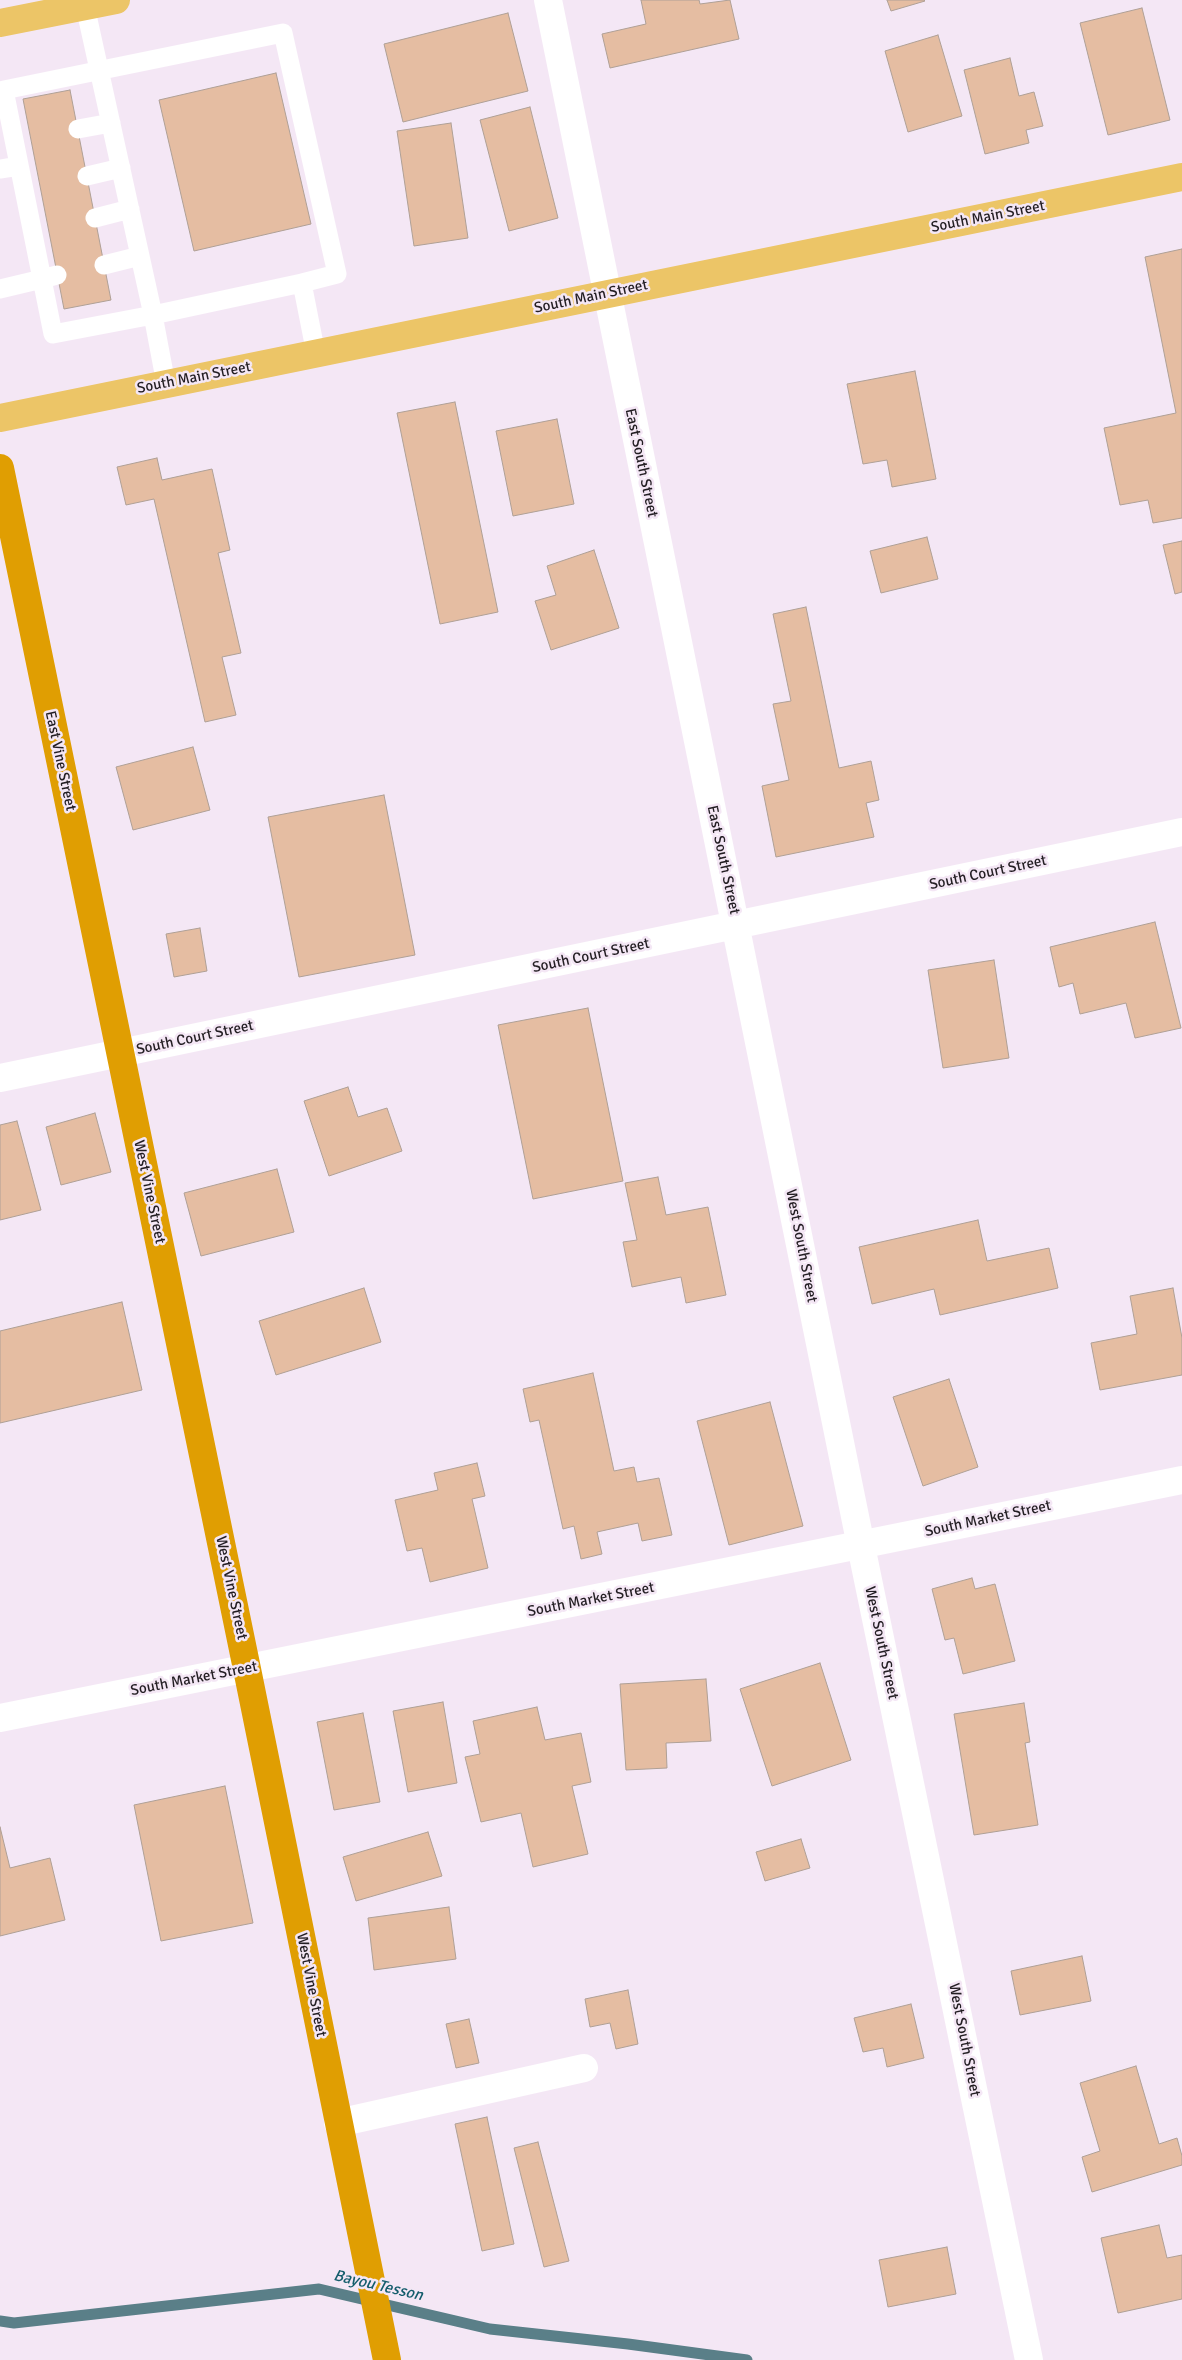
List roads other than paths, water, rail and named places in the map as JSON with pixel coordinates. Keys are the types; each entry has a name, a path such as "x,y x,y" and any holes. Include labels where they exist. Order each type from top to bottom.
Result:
{"highway":[{"name":"East Vine Street","path":"0,468 121,1054"},
{"name":"West Vine Street","path":"121,1054 387,2360"}],"main road":[{"path":"0,23 116,0"},
{"name":"South Main Street","path":"0,418 1182,177"}],"street":[{"name":"East South Street","path":"548,0 601,256 606,294 737,926"},
{"name":"South Court Street","path":"0,1078 1182,832"},
{"name":"West South Street","path":"737,926 861,1546 1029,2360"},
{"name":"South Market Street","path":"0,1718 1182,1480"},
{"path":"338,2123 584,2068"}],"lane":[{"path":"85,6 153,315 166,384"},
{"path":"283,33 337,274 153,315 53,334 50,277 32,189 19,166 22,140 4,90 99,71 283,33"},
{"path":"78,129 111,123"},
{"path":"0,169 19,166"},
{"path":"87,176 121,168"},
{"path":"95,218 130,210"},
{"path":"104,265 140,256"},
{"path":"0,288 50,277"},
{"path":"302,283 316,354"}],"waterway":[{"name":"Bayou Tesson","path":"0,2321 14,2323 319,2289 490,2329 628,2344 747,2360"}]}
